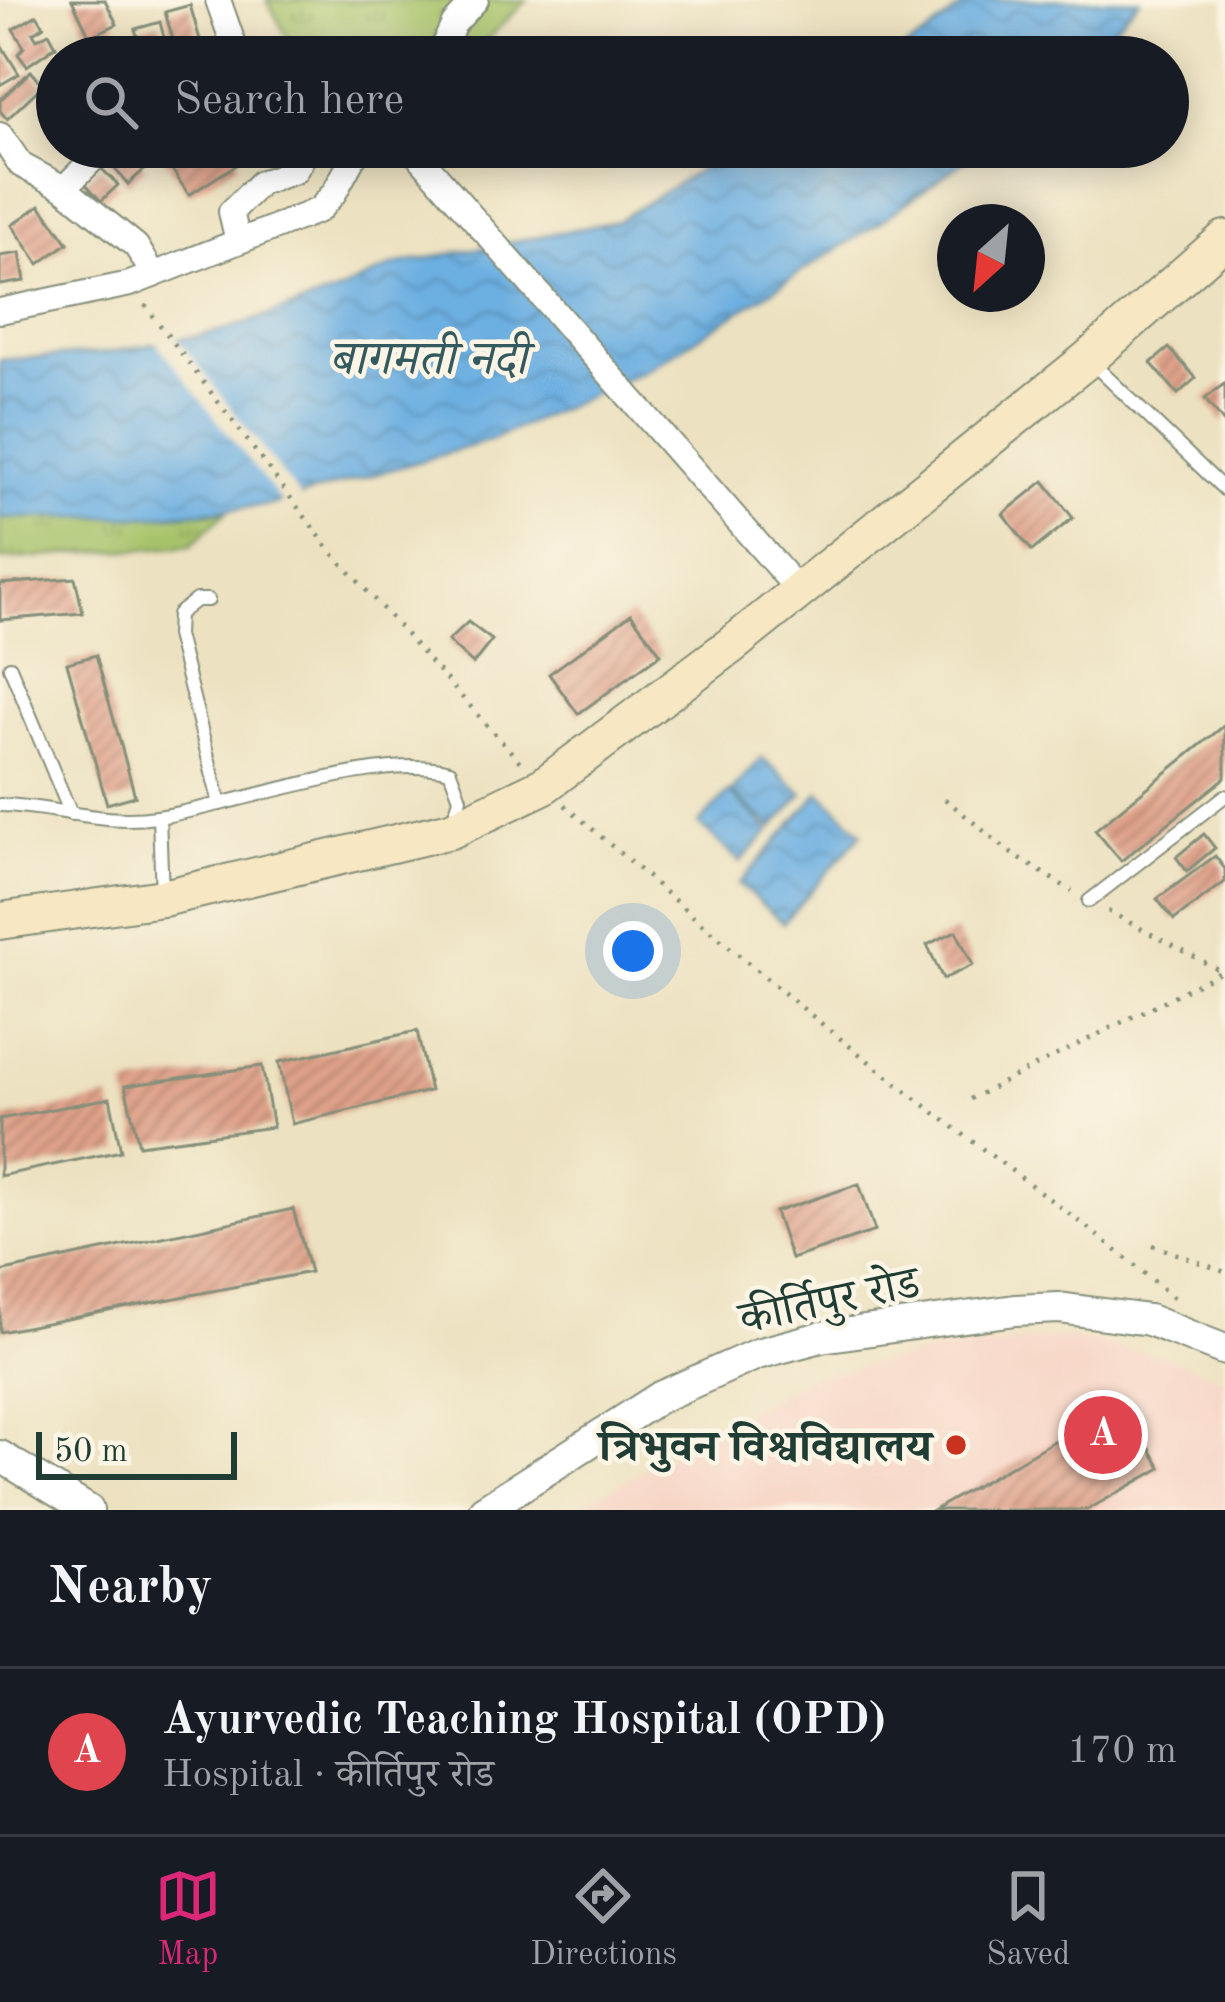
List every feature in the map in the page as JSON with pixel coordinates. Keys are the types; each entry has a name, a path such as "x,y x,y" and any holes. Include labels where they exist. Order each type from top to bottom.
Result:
{"main road":[{"path":"0,921 163,898 451,830 543,786 799,591 1088,359 1225,239"}],"street":[{"path":"218,0 231,36"},
{"path":"448,36 476,0"},
{"path":"0,135 11,163 64,188 136,246 142,279"},
{"path":"64,188 84,168"},
{"path":"238,241 231,212 260,183 297,168"},
{"path":"0,311 142,279 319,210 334,193 345,168"},
{"path":"430,168 799,591"},
{"name":"कीर्तिपुर रोड","path":"484,1510 660,1397 757,1354 821,1337 1059,1308 1149,1320 1225,1350"},
{"path":"0,1456 88,1510"}],"lane":[{"path":"1088,359 1225,490"},
{"path":"208,600 196,600 178,614 177,635 220,804"},
{"path":"10,667 71,814"},
{"path":"0,805 34,806 108,822 159,817 392,767 433,766 450,771 460,798 451,830"},
{"path":"1089,901 1225,796"},
{"path":"159,817 163,898"}],"path":[{"path":"142,279 330,550 543,786 712,933 922,1103 1074,1214 1184,1306"},
{"path":"970,1099 1225,970"},
{"path":"1153,1245 1225,1272"}],"shaded area":[{"name":"त्रिभुवन विश्वविद्यालय","path":"1066,1337 1171,1358 1225,1380 1225,1510 573,1510 804,1379 935,1351"}],"green space":[{"path":"267,0 527,0 490,36 287,36"},
{"path":"227,511 191,545 0,560 0,518"}],"water":[{"path":"970,0 1140,0 1106,36 926,36"},
{"name":"बागमती नदी","path":"702,168 954,168 880,222 646,370 491,440 271,505 155,516 0,518 0,360 106,353 222,331 334,294 395,265 617,221"},
{"path":"762,758 803,794 773,828 731,792"},
{"path":"729,792 770,831 740,862 699,824"},
{"path":"820,792 862,833 783,923 739,884"}],"pier":[{"path":"174,335 304,502 285,507 154,339"}],"building":[{"path":"72,0 105,0 117,24 90,36"},
{"path":"190,5 199,36 172,36 165,12"},
{"path":"37,15 44,26 33,33 36,60 27,66 18,54 24,47 13,29"},
{"path":"160,22 164,36 137,36 135,29"},
{"path":"0,43 19,74 0,85"},
{"path":"31,71 36,77 36,92 7,119 0,111 0,100"},
{"path":"101,168 118,185 101,201 84,182"},
{"path":"114,168 146,168 128,184"},
{"path":"171,168 231,168 189,195"},
{"path":"40,205 68,243 39,264 12,225"},
{"path":"20,253 25,281 0,285 0,256"},
{"path":"1169,348 1196,378 1178,394 1151,363"},
{"path":"1225,383 1225,424 1205,399"},
{"path":"1044,481 1073,518 1032,551 1003,514"},
{"path":"75,578 83,613 0,620 0,584"},
{"path":"631,614 661,654 578,714 549,674"},
{"path":"468,622 492,640 473,664 448,641"},
{"path":"96,655 135,796 107,804 67,663"},
{"path":"1225,725 1225,778 1121,861 1095,830"},
{"path":"1204,834 1215,848 1187,871 1176,857"},
{"path":"1215,856 1225,869 1225,882 1174,920 1157,899"},
{"path":"956,931 973,965 943,979 927,945"},
{"path":"417,1031 430,1091 292,1124 279,1062"},
{"path":"262,1066 273,1127 139,1145 125,1086"},
{"path":"110,1098 121,1151 0,1176 0,1119"},
{"path":"859,1184 875,1231 791,1259 775,1212"},
{"path":"293,1209 310,1272 0,1332 0,1272"},
{"path":"1122,1402 1161,1468 1087,1510 934,1510"}],"place":[{"name":"Ayurvedic Teaching Hospital (OPD)","path":"1103,1435"},
{"name":"त्रिभुवन विश्वविद्यालय","path":"956,1445"}]}
